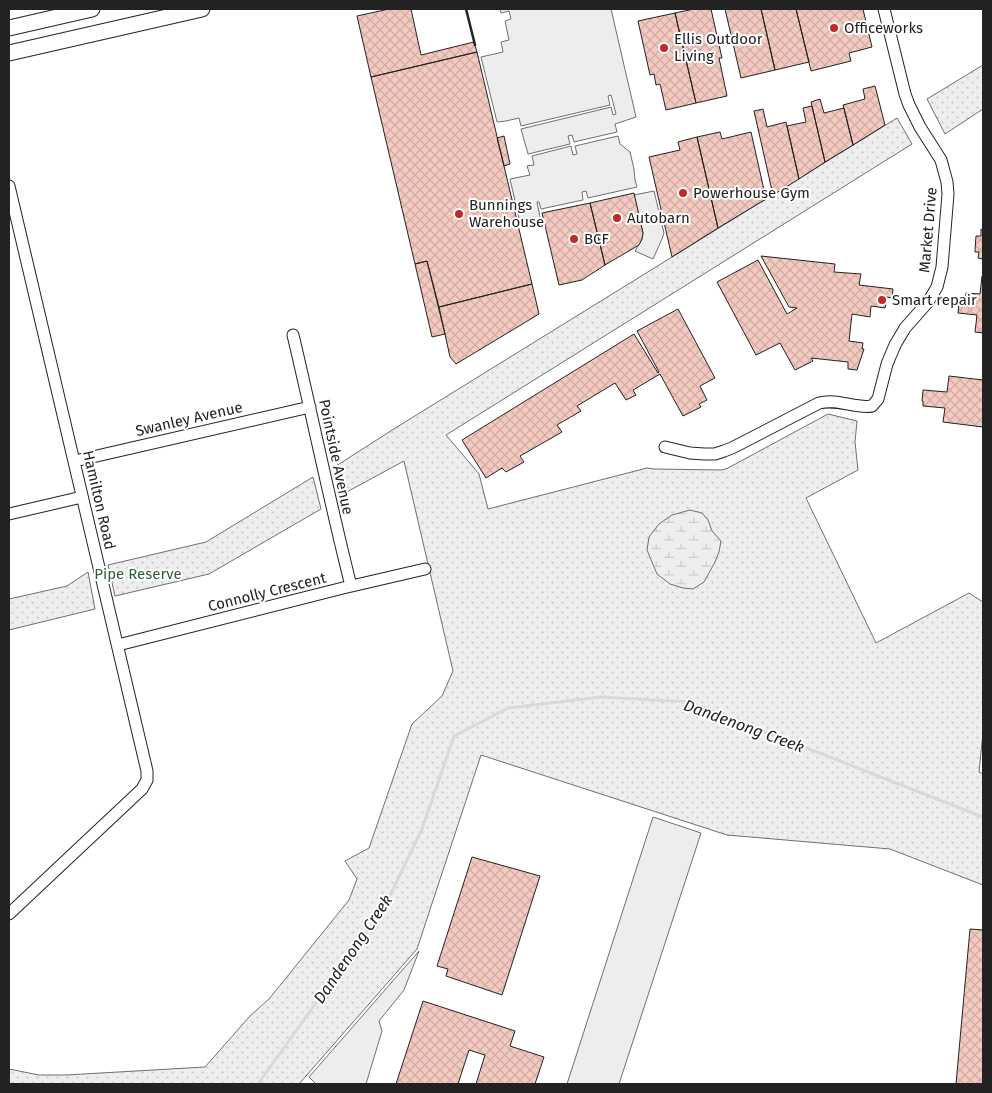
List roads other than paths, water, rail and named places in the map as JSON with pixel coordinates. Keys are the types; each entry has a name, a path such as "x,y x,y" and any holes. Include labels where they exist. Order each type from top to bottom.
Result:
{"main road":[{"path":"9,28 68,12 92,9"},
{"path":"9,53 202,9"}],"street":[{"name":"Market Drive","path":"665,446 690,453 715,454 732,448 819,403 829,401 866,407 872,406 878,399 890,358 898,339 933,294 940,278 942,267 948,207 947,182 941,160 920,127 909,105 884,9"},
{"name":"Hamilton Road","path":"9,186 147,771 147,780 142,789 9,914"},
{"name":"Pointside Avenue","path":"293,335 351,586"},
{"name":"Swanley Avenue","path":"75,461 310,407"},
{"path":"9,514 82,498"},
{"name":"Connolly Crescent","path":"118,645 425,569"}],"waterway":[{"name":"Dandenong Creek","path":"258,1084 384,908 422,829 454,736 508,708 601,697 689,702 983,817"}],"place":[{"name":"Officeworks","path":"834,28"},
{"name":"Ellis Outdoor Living","path":"664,48"},
{"name":"Powerhouse Gym","path":"683,193"},
{"name":"Bunnings Warehouse","path":"459,214"},
{"name":"Autobarn","path":"617,218"},
{"name":"BCF","path":"574,239"},
{"name":"Smart repair","path":"882,300"}],"park label":[{"name":"Pipe Reserve","path":"138,574"}]}
